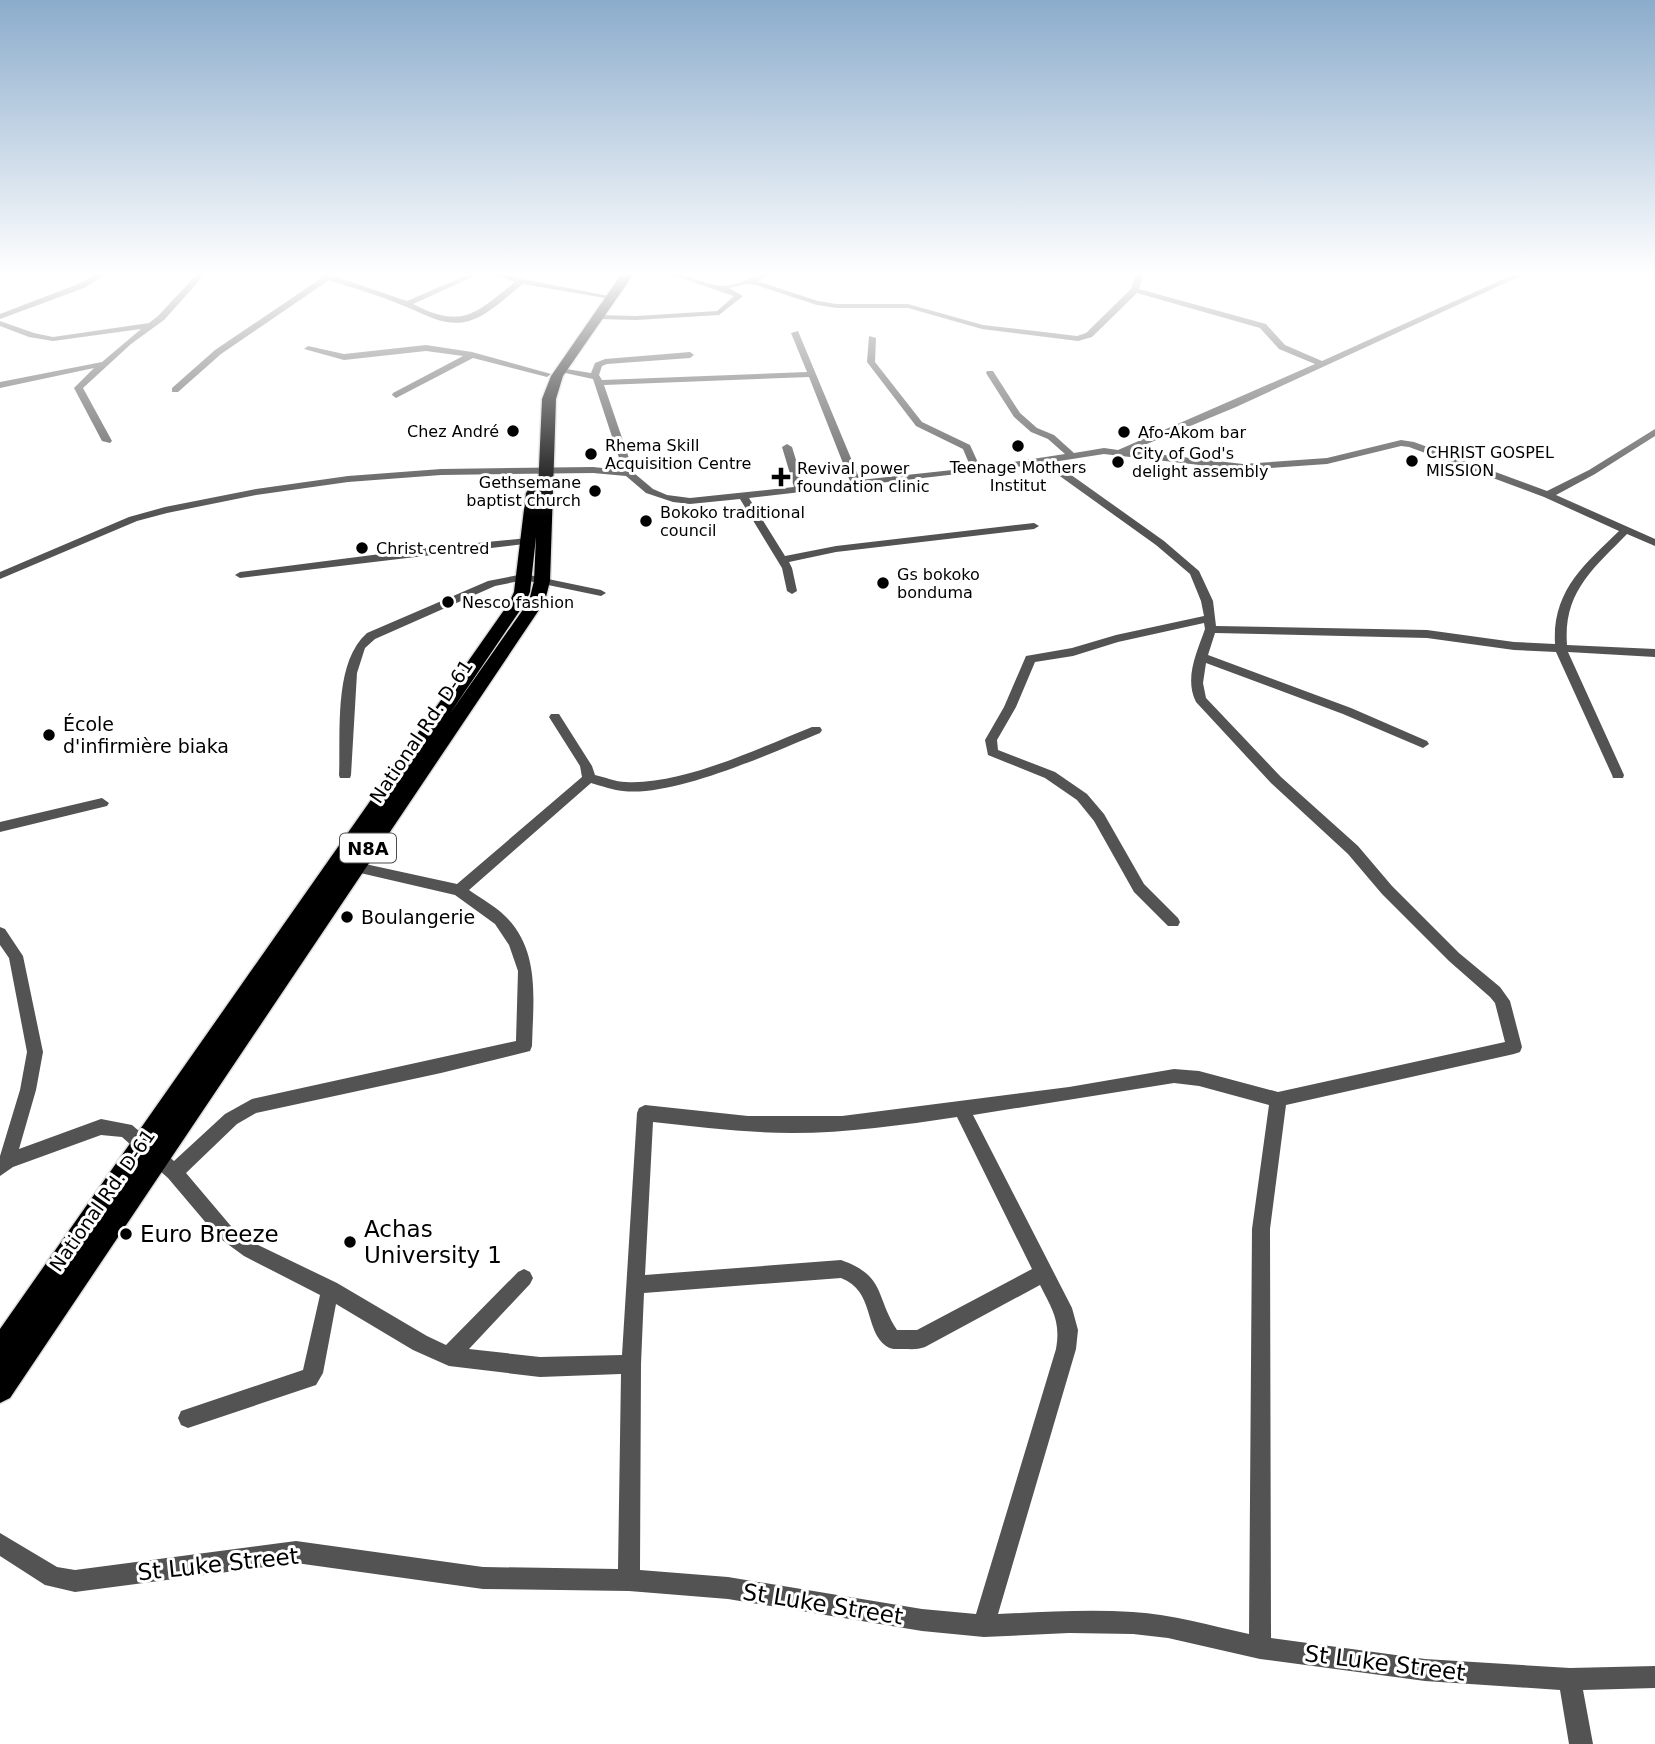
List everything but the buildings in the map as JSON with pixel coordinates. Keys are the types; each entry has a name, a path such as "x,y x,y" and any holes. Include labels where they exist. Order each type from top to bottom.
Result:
{"highway":[{"name":"National Rd. D-61","path":"0,1388 151,1151 533,579 546,415 554,372 566,353"},
{"name":"National Rd. D-61","path":"554,372 569,353"},
{"name":"National Rd. D-61","path":"0,1354 151,1151 356,867 537,601 528,541 542,471"}],"street":[{"path":"107,441 78,388 117,353"},
{"path":"175,390 216,353"},
{"path":"328,353 344,357 374,353"},
{"path":"460,353 554,372 595,374"},
{"path":"803,353 856,483"},
{"path":"871,353 871,362 884,382 919,424 967,447 977,470"},
{"path":"1297,353 1321,364"},
{"path":"1121,451 1233,405 1345,353"},
{"path":"396,396 472,355"},
{"path":"595,374 598,365 605,362 690,355"},
{"path":"0,386 104,364"},
{"path":"990,373 1017,415 1034,430 1051,437 1071,455"},
{"path":"595,374 601,383 603,400 629,474 647,491 673,499 691,501 743,496 1121,451 1207,464 1266,467 1327,461 1401,443 1411,444 1548,495 1655,543"},
{"path":"601,383 812,374"},
{"path":"1548,495 1592,472 1655,432"},
{"path":"787,447 800,489"},
{"path":"628,1580 631,1364 645,1113 733,1124 810,1125 878,1120 1091,1091 1174,1076 1196,1079 1250,1095 1278,1099 1514,1046 1502,1001 1495,992 1454,957 1387,890 1353,850 1285,789 1200,699 1197,692 1201,657 1211,624 1208,601 1195,573 1160,543 1044,460"},
{"path":"0,576 133,519 198,503 393,475 480,469 542,471 587,468 629,474"},
{"path":"743,496 787,568 792,591"},
{"path":"782,560 836,550 1034,526"},
{"path":"1618,775 1561,650 1560,619 1568,593 1626,530"},
{"path":"240,575 528,541"},
{"path":"345,775 351,684 360,646 371,636 492,583 533,579 601,593"},
{"path":"1173,922 1138,887 1085,799 1063,780 1044,770 1008,760 992,752 991,740 1010,707 1030,659 1073,652 1116,639 1211,624 1427,634 1561,650 1655,653"},
{"path":"1201,657 1346,711 1423,744"},
{"path":"555,717 586,766 589,778"},
{"path":"589,778 625,787 664,782 712,769 816,730"},
{"path":"459,890 589,778"},
{"path":"0,827 102,803"},
{"path":"174,1172 231,1119 252,1106 524,1046 526,971 516,943 500,920 459,890 356,867"},
{"path":"0,933 16,956 35,1052 28,1090 4,1164"},
{"path":"1260,1648 1261,1229 1278,1099"},
{"path":"961,1107 1042,1274 1065,1315 1069,1330 1066,1349 984,1626"},
{"path":"4,1164 101,1127 126,1130 174,1172 224,1231 250,1250 330,1290 420,1343 449,1356 540,1367 631,1364"},
{"path":"634,1285 841,1269 856,1273 866,1281 882,1326 892,1339 918,1340 1042,1274"},
{"path":"449,1356 524,1278"},
{"path":"188,1418 309,1378 313,1373 330,1290"},
{"name":"St Luke Street","path":"0,1545 53,1577 75,1581 296,1552 482,1578 628,1580 728,1588 922,1620 984,1626 1069,1622 1133,1623 1168,1627 1260,1648 1425,1670 1570,1679 1655,1677"},
{"path":"1570,1679 1581,1744"}],"place":[{"name":"Chez André","path":"513,431"},
{"name":"Afo-Akom bar","path":"1124,432"},
{"name":"Teenage Mothers Institut","path":"1018,446"},
{"name":"Rhema Skill Acquisition Centre","path":"591,454"},
{"name":"CHRIST GOSPEL MISSION","path":"1412,461"},
{"name":"City of God's delight assembly","path":"1118,462"},
{"name":"Revival power foundation clinic","path":"781,477"},
{"name":"Gethsemane baptist church","path":"595,491"},
{"name":"Bokoko traditional council","path":"646,521"},
{"name":"Christ centred","path":"362,548"},
{"name":"Gs bokoko bonduma","path":"883,583"},
{"name":"Nesco fashion","path":"448,602"},
{"name":"École d'infirmière biaka","path":"49,735"},
{"name":"Boulangerie","path":"347,917"},
{"name":"Euro Breeze","path":"126,1234"},
{"name":"Achas University 1","path":"350,1242"}]}
